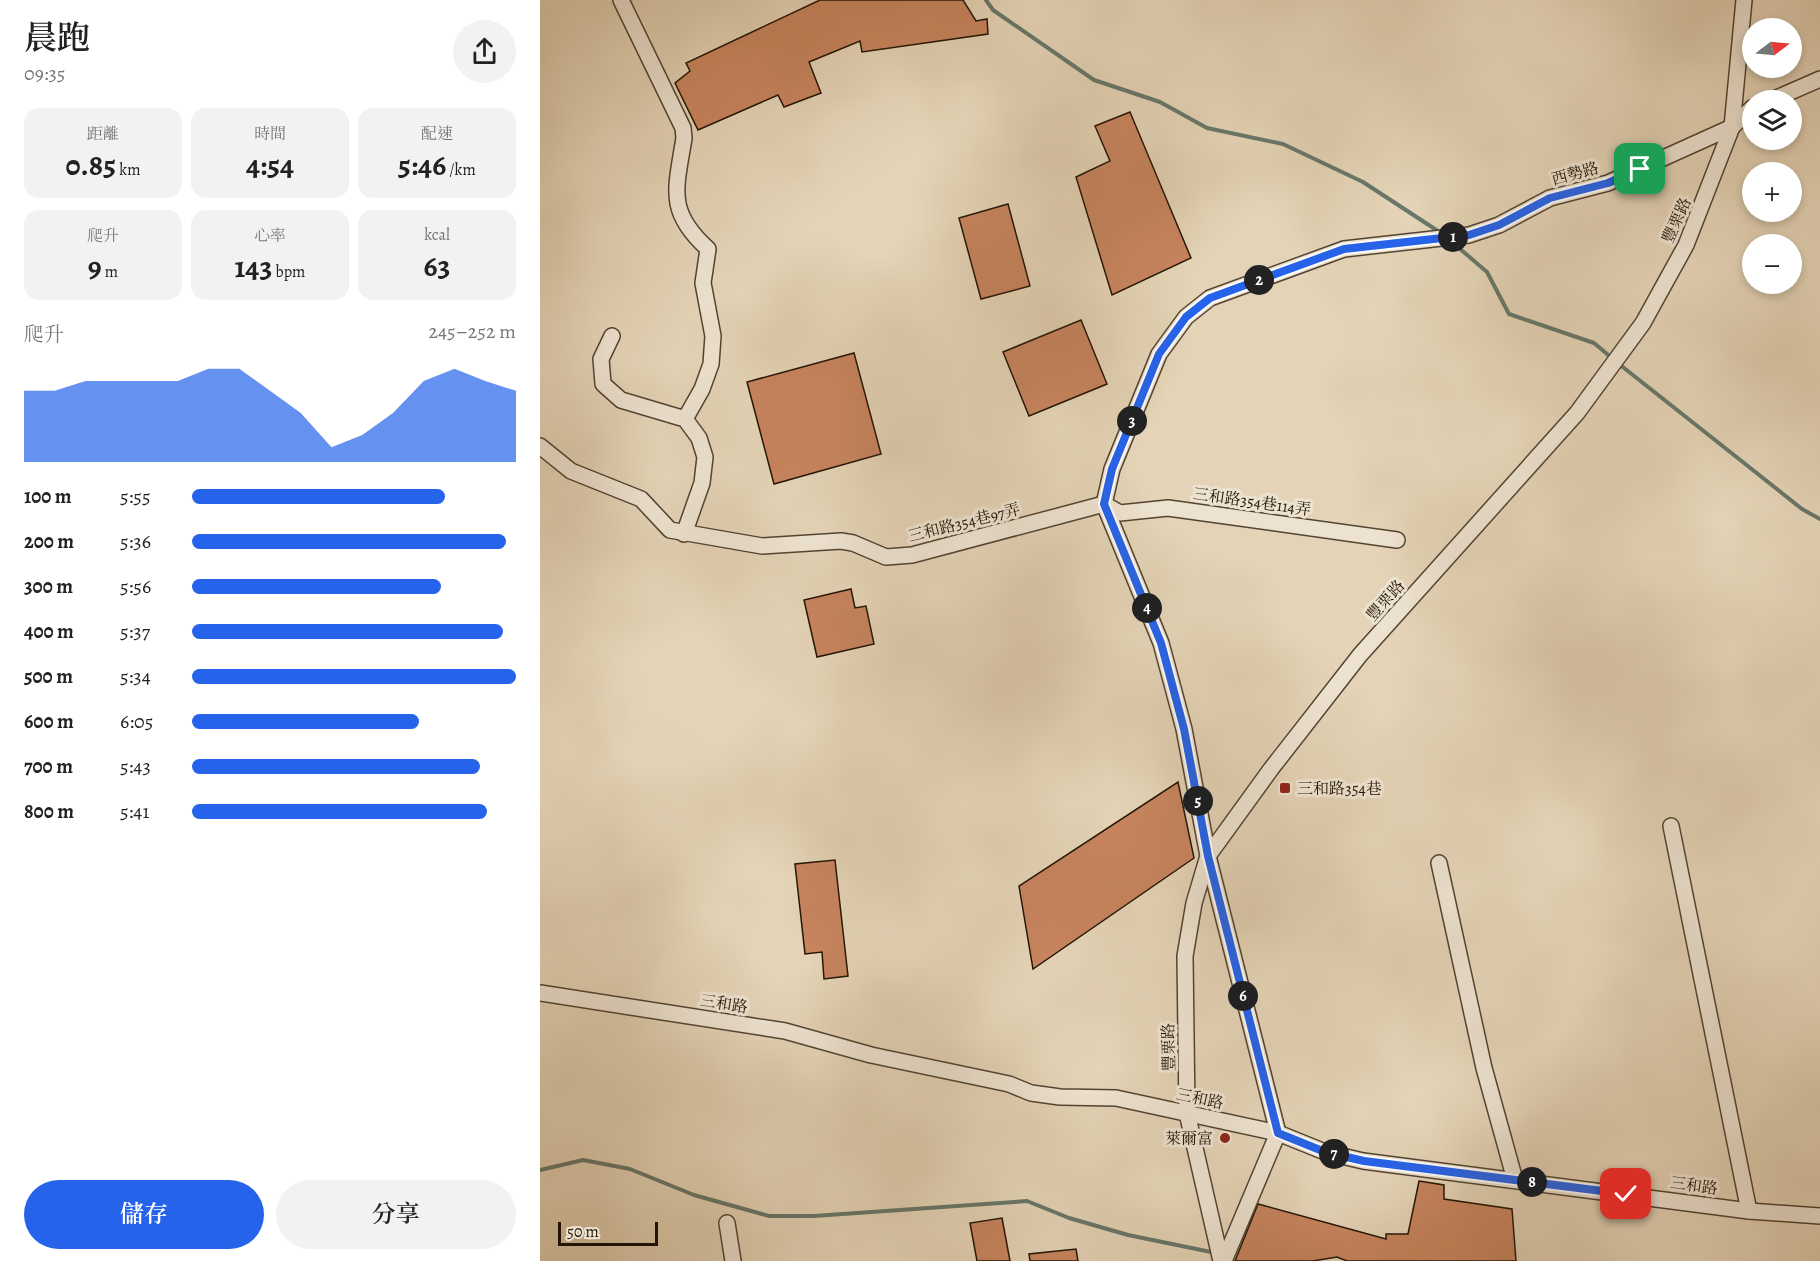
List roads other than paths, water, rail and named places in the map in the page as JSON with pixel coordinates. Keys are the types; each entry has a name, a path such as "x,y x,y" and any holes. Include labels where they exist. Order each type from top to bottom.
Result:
{"street":[{"path":"621,0 683,128 684,138 677,201 681,218 696,238 708,249 703,283 713,336 711,364 702,389 684,418"},
{"name":"豐栗路","path":"1222,1261 1187,1113 1185,956 1194,903 1208,856 1271,769 1360,656 1577,413 1643,323 1686,245 1732,127 1744,0"},
{"path":"1795,90 1820,79"},
{"name":"西勢路","path":"1104,504 1112,469 1159,354 1186,317 1210,298 1344,249 1469,235 1499,225 1550,198 1608,183 1732,127 1742,118"},
{"path":"612,336 601,359 603,384 621,400 684,418 699,438 705,457 702,483 684,534"},
{"name":"三和路354巷97弄","path":"540,446 571,471 641,499 670,530 762,546 841,541 853,543 886,556 912,555 1104,504"},
{"path":"1104,504 1161,643 1184,729 1208,856 1278,1133 1222,1261"},
{"name":"三和路354巷114弄","path":"1104,504 1120,513 1168,508 1397,540"},
{"path":"1671,826 1749,1211"},
{"path":"1439,863 1484,1068 1515,1180"},
{"name":"三和路","path":"540,993 785,1031 871,1055 1009,1084 1031,1093 1060,1097 1116,1098 1278,1133 1325,1152 1364,1161 1749,1211 1820,1216"},
{"path":"727,1223 733,1261"}],"waterway":[{"path":"986,0 993,10 1094,80 1160,102 1207,128 1283,144 1363,182 1441,233"},
{"path":"1452,242 1487,272 1509,314 1594,343 1613,359"},
{"path":"1619,364 1802,509 1820,519"},
{"path":"540,1170 583,1160 630,1169 694,1195 769,1216 814,1216 1027,1201 1069,1218 1128,1235 1211,1252 1215,1255"}],"place":[{"name":"三和路354巷","path":"1285,788"},
{"name":"萊爾富","path":"1225,1138"}]}
